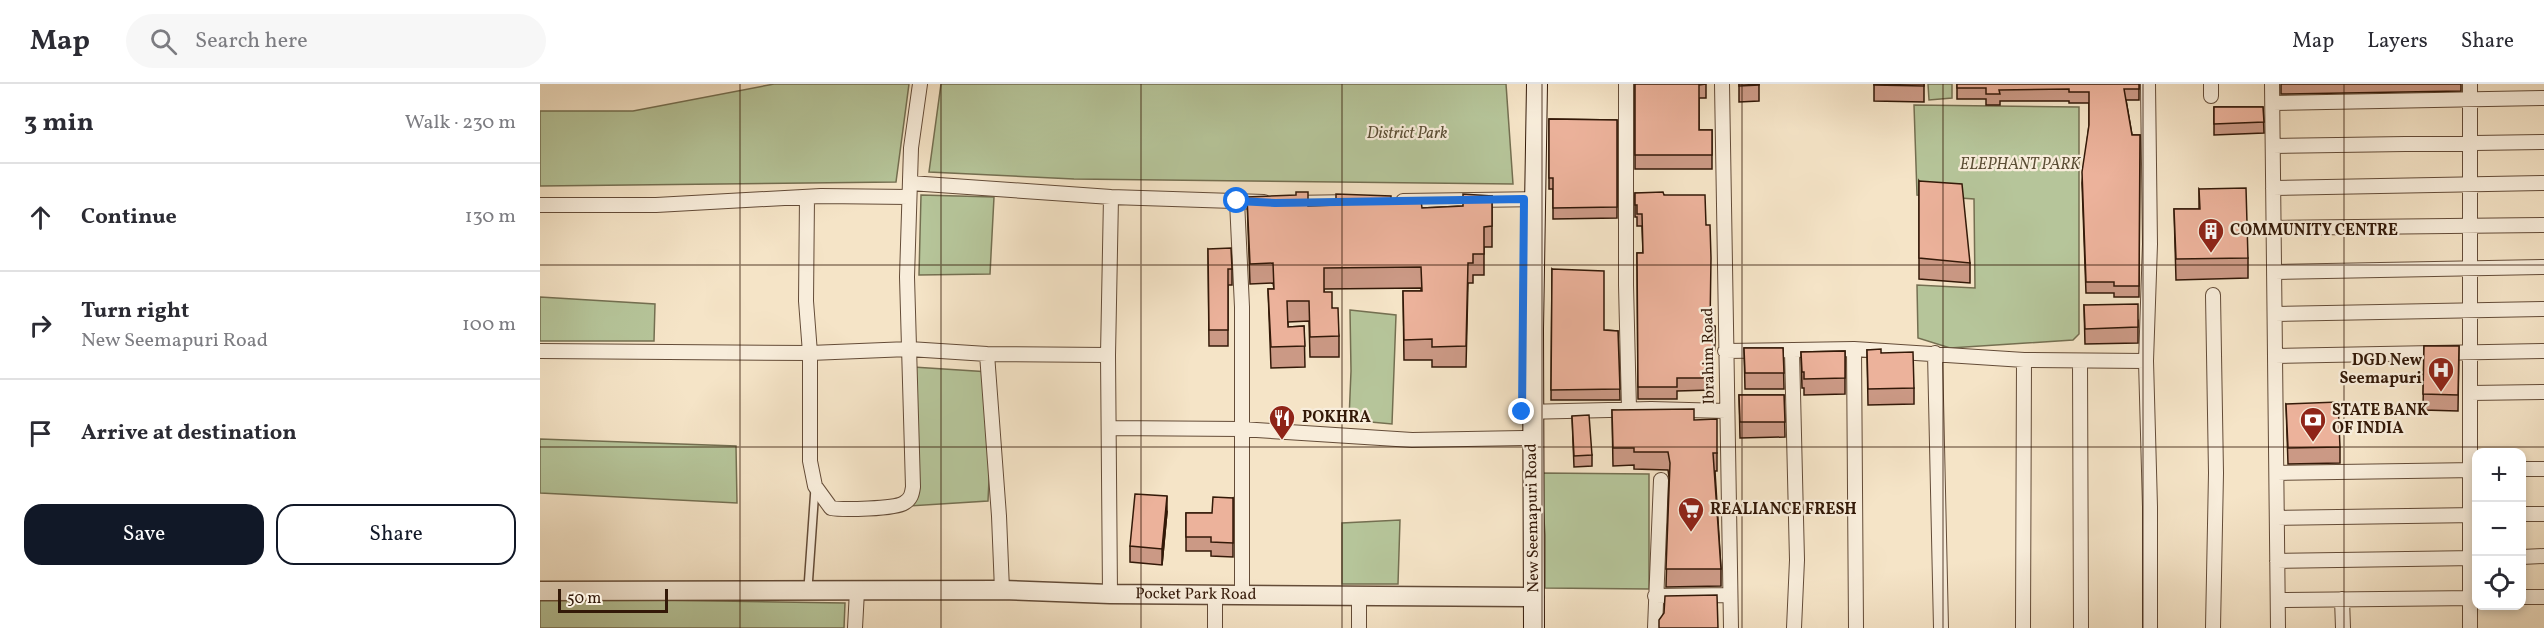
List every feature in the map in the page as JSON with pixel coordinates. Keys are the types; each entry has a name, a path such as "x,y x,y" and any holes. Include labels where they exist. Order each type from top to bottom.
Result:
{"main road":[{"name":"New Seemapuri Road","path":"1523,628 1529,597 1527,412 1529,199 1524,84"},
{"name":"New Seemapuri Road","path":"1529,199 1537,84"},
{"name":"New Seemapuri Road","path":"1527,412 1522,438 1529,597 1534,628"}],"street":[{"path":"807,197 806,302 810,353 810,461 815,486 831,508 900,505 912,495 907,277 911,148 920,84"},
{"path":"1626,84 1626,285 1629,409"},
{"name":"Ibrahim Road","path":"1722,84 1731,628"},
{"path":"2148,84 2150,244 2146,360 2150,507 2150,628"},
{"path":"2272,84 2278,628"},
{"path":"2470,84 2470,393 2472,448"},
{"path":"2273,104 2544,98"},
{"path":"2273,146 2544,142"},
{"path":"2273,188 2544,183"},
{"path":"540,205 656,205 910,190 1237,201 1371,202"},
{"path":"1110,594 1108,356 1111,197"},
{"path":"1395,201 1529,199"},
{"path":"1237,201 1242,307 1242,595"},
{"path":"2274,228 2544,225"},
{"path":"2274,272 2544,267"},
{"path":"2213,295 2216,474 2213,628"},
{"path":"2275,314 2544,309"},
{"path":"540,351 810,353 909,349 987,354 1108,356"},
{"path":"1725,351 1854,349 2024,360 2146,360"},
{"path":"1854,349 1856,628"},
{"path":"1792,351 1797,560 1794,628"},
{"path":"2275,356 2544,351"},
{"path":"1935,353 1941,628"},
{"path":"987,354 1002,590"},
{"path":"2023,628 2024,360"},
{"path":"2080,361 2081,628"},
{"path":"2470,393 2544,392"},
{"path":"1527,412 1629,409 1726,411"},
{"path":"1108,428 1241,429 1412,440 1522,438"},
{"path":"2526,469 2544,469"},
{"path":"2277,473 2472,470"},
{"path":"1655,628 1654,596 1661,480"},
{"path":"2526,514 2544,514"},
{"path":"2277,518 2472,515"},
{"path":"2526,557 2544,556"},
{"path":"2277,561 2472,558"},
{"name":"Pocket Park Road","path":"540,591 1002,590 1110,594 1529,597"},
{"path":"855,628 857,591"},
{"path":"1215,595 1215,628"},
{"path":"1654,596 1730,595"},
{"path":"1359,596 1359,628"},
{"path":"2526,597 2544,597"},
{"path":"2278,600 2472,598"},
{"path":"2342,599 2343,628"},
{"path":"2470,628 2472,608"}],"lane":[{"path":"808,591 815,486"}],"green space":[{"path":"774,84 909,84 896,182 540,186 540,111 633,111"},
{"name":"District Park","path":"941,84 1506,84 1513,184 1074,179 929,172"},
{"path":"1928,84 1952,84 1952,98 1929,100"},
{"name":"ELEPHANT PARK","path":"1914,105 2079,107 2079,334 2073,340 1950,348 1918,338 1917,285 1975,288 1974,199 1917,195"},
{"path":"921,195 994,197 990,274 919,275"},
{"path":"540,297 655,304 654,341 540,341"},
{"path":"1350,310 1396,315 1392,424 1349,420"},
{"path":"913,367 990,372 991,437 988,501 909,506"},
{"path":"540,439 736,446 737,503 540,493"},
{"path":"1541,473 1649,474 1649,589 1545,588 1545,535"},
{"path":"1400,520 1398,584 1342,584 1342,523"},
{"path":"540,598 845,603 844,628 540,628"}],"building":[{"path":"1635,84 1706,84 1699,85 1699,130 1712,130 1712,155 1635,155"},
{"path":"1739,84 1759,84 1759,85 1739,86"},
{"path":"1924,84 1924,86 1874,85"},
{"path":"1957,84 2139,84 2139,89 2124,89 2132,135 2140,135 2139,286 2114,286 2114,282 2086,282 2082,172 2089,125 2089,92 2069,92 2069,89 1999,90 2000,94 1986,94 1986,88 1957,88"},
{"path":"2214,107 2263,107 2264,122 2214,124"},
{"path":"1549,119 1617,120 1617,207 1553,208 1553,178 1549,178"},
{"path":"1919,181 1962,184 1970,263 1919,258"},
{"name":"COMMUNITY CENTRE","path":"2246,188 2248,258 2176,259 2174,209 2200,209 2199,189"},
{"path":"1296,192 1308,192 1308,206 1336,205 1336,194 1391,196 1391,200 1421,200 1422,208 1463,206 1463,194 1492,196 1492,226 1484,227 1484,254 1473,254 1473,263 1468,263 1466,346 1432,347 1432,339 1404,340 1403,291 1422,291 1421,267 1324,268 1324,292 1332,292 1332,308 1338,308 1339,336 1310,337 1309,301 1287,301 1288,327 1304,326 1305,346 1271,347 1268,289 1274,289 1273,263 1250,264 1247,197 1296,195"},
{"path":"1663,192 1664,195 1705,195 1706,225 1710,225 1710,326 1715,326 1712,378 1677,378 1677,387 1638,387 1637,253 1643,253 1642,214 1637,214 1635,193"},
{"path":"1231,248 1232,269 1228,269 1228,330 1209,330 1208,249"},
{"path":"1552,269 1604,271 1604,330 1618,331 1620,389 1551,390"},
{"path":"2138,304 2138,327 2085,329 2084,305"},
{"path":"2424,346 2459,346 2458,395 2423,394"},
{"path":"1744,348 1783,348 1784,373 1745,373"},
{"path":"1881,349 1881,353 1913,352 1914,388 1868,389 1867,350"},
{"path":"1845,351 1845,378 1804,379 1801,352"},
{"path":"1739,395 1784,395 1785,422 1740,422"},
{"path":"2338,402 2340,447 2288,448 2286,404"},
{"path":"1694,409 1694,420 1717,419 1717,453 1713,453 1721,569 1666,569 1670,463 1668,452 1634,452 1634,448 1613,448 1612,410"},
{"path":"1589,415 1592,455 1574,456 1572,416"},
{"path":"1135,494 1167,496 1162,549 1130,546"},
{"path":"1213,497 1233,498 1233,543 1211,542 1211,537 1186,537 1186,513 1212,513"},
{"path":"1717,595 1718,628 1659,628 1659,620 1664,613 1665,596"}],"place":[{"name":"COMMUNITY CENTRE","path":"2211,254"},
{"name":"DGD New Seemapuri","path":"2441,393"},
{"name":"POKHRA","path":"1282,441"},
{"name":"STATE BANK OF INDIA","path":"2313,443"},
{"name":"REALIANCE FRESH","path":"1691,533"}],"route":[{"path":"1237,201 1275,203 1524,199 1522,412"}]}
